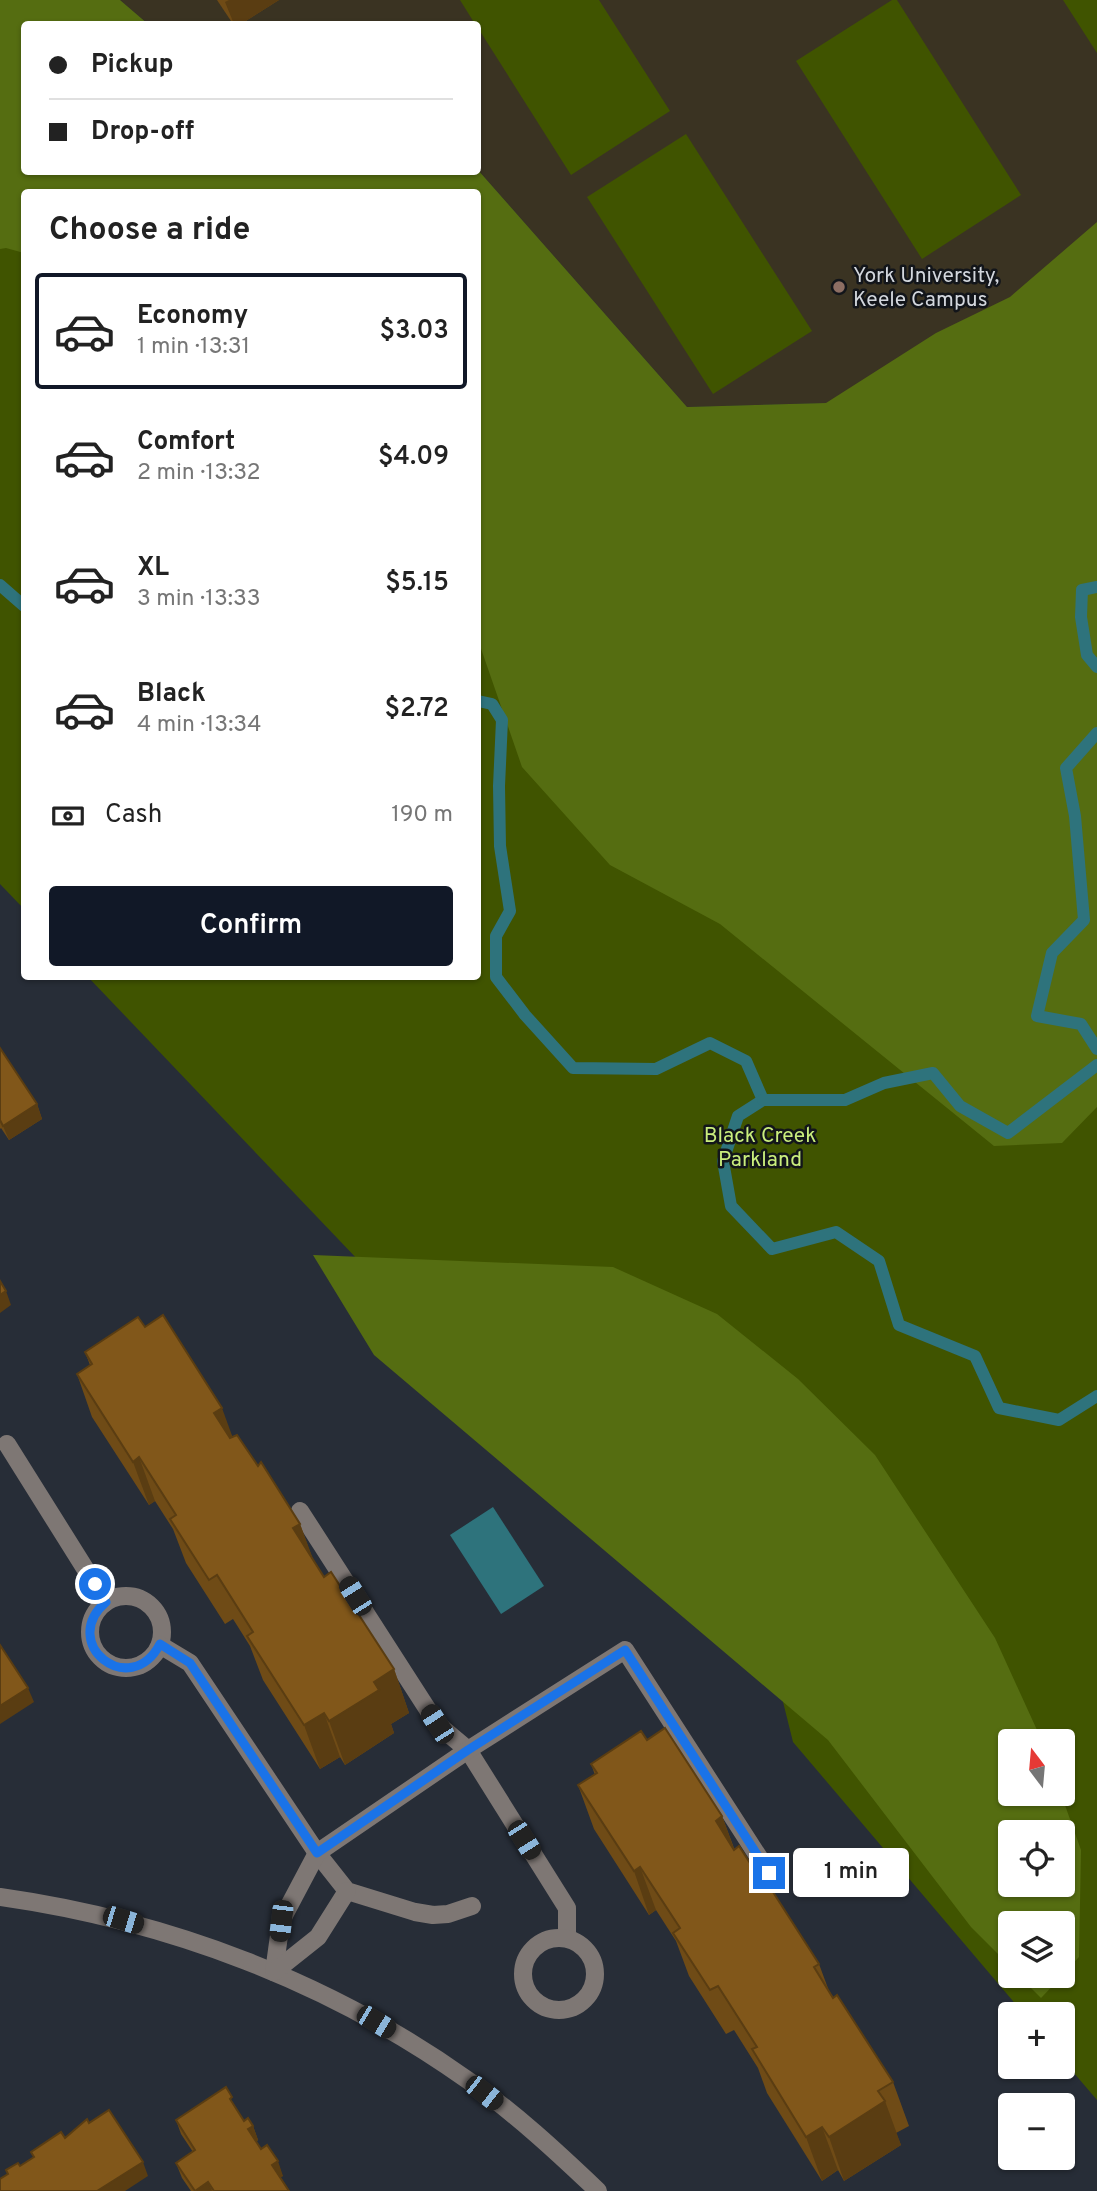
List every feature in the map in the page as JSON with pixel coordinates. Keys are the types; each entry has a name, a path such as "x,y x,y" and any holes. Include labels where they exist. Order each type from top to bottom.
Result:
{"street":[{"path":"7,1444 106,1602"},
{"path":"300,1511 437,1724 468,1750 567,1908 567,1938"},
{"path":"117,1597 139,1599 148,1604 161,1623 160,1644 154,1656 144,1664 120,1668 108,1664 92,1646 91,1621 97,1610 106,1602 117,1597"},
{"path":"160,1644 190,1663 317,1853 347,1891 415,1912 448,1914 472,1906"},
{"path":"274,1972 281,1921 317,1853 468,1750 625,1650 769,1873"},
{"path":"274,1972 318,1937 347,1891"},
{"path":"0,1897 123,1920 229,1954 306,1984 359,2012 469,2081 515,2116 598,2191"},
{"path":"567,1938 585,1949 592,1958 595,1968 592,1990 577,2006 566,2009 545,2007 528,1994 523,1982 526,1959 543,1941 567,1938"}],"shaded area":[{"name":"York University, Keele Campus","path":"120,0 1097,0 1097,776 826,403 687,407 481,173 481,21 144,21"}],"green space":[{"path":"0,0 21,21 21,175 24,175 24,189 21,189 21,906 0,884"},
{"path":"0,0 120,0 144,21 21,21 21,175 481,173 687,407 826,403 936,333 1010,297 1097,222 1097,1107 1062,1143 994,1146 720,924 610,865 522,767 481,649 481,189 21,189 21,252 0,249"},
{"path":"460,0 599,0 670,111 571,175 481,33 481,21 473,21"},
{"path":"892,0 897,0 1021,195 922,259 796,61"},
{"path":"1063,0 1097,0 1097,53"},
{"path":"686,134 812,331 713,394 587,197"},
{"name":"Black Creek Parkland","path":"481,330 1097,1029 1097,2100 1075,2074 1075,2002 1014,2002 1002,1988 1075,1988 1075,1911 998,1911 998,1983 793,1742 742,1537 382,1285 91,980 481,980"},
{"path":"313,1255 613,1267 717,1314 798,1379 875,1455 995,1638 1037,1729 998,1729 998,1806 1065,1806 1070,1820 998,1820 998,1897 1075,1897 1075,1833 1081,1850 1079,1957 1075,1961 1075,1911 998,1911 998,1954 971,1927 828,1740 374,1355"},
{"path":"1031,1988 1051,1988 1041,1998"}],"water":[{"path":"493,1507 544,1586 501,1614 450,1535"}],"building":[{"path":"0,1048 37,1104 3,1126 0,1120"},
{"path":"0,1281 6,1291 0,1295"},
{"path":"163,1315 222,1408 214,1413 230,1438 237,1435 258,1466 261,1462 300,1524 293,1528 324,1577 331,1572 394,1669 374,1682 379,1690 329,1721 324,1713 304,1725 247,1636 253,1632 217,1575 209,1580 170,1519 176,1515 139,1457 133,1462 77,1374 92,1364 85,1352 138,1317 145,1327"},
{"path":"0,1645 28,1688 0,1706"},
{"path":"665,1728 722,1816 716,1821 734,1850 739,1846 759,1877 762,1875 819,1964 814,1967 833,1998 837,1995 893,2082 878,2091 885,2101 829,2137 822,2127 806,2137 752,2049 757,2047 718,1986 710,1990 673,1933 680,1928 640,1867 634,1871 578,1785 597,1773 591,1764 641,1731 647,1740"},
{"path":"226,2087 244,2121 248,2118 253,2126 248,2129 261,2149 267,2145 278,2161 272,2165 289,2191 214,2191 208,2182 195,2191 176,2163 195,2150 176,2120"},
{"path":"109,2110 143,2162 97,2191 0,2191 0,2179 8,2174 6,2170 18,2163 20,2166 34,2157 31,2152 61,2132 65,2138 87,2119 89,2123"}],"waterway":[{"path":"0,585 21,603"},
{"path":"1097,587 1082,590 1081,617 1087,655 1097,667"},
{"path":"481,702 492,704 502,720 500,846 510,911 496,936 496,977 525,1015 573,1068 656,1069 710,1043 746,1061 763,1100"},
{"path":"1097,733 1066,768 1075,816 1084,920 1052,953 1037,1016 1081,1024 1097,1049"},
{"path":"763,1100 845,1100 884,1083 933,1073 960,1106 1008,1133 1097,1065"},
{"path":"763,1100 738,1116 723,1161 731,1206 772,1249 836,1232 879,1261 899,1325 975,1356 999,1408 1059,1420 1097,1396"}],"place":[{"name":"York University, Keele Campus","path":"839,287"}],"route":[{"path":"95,1584 106,1602 97,1610 91,1621 92,1646 99,1656 108,1664 132,1668 144,1664 154,1656 160,1644 190,1663 317,1853 468,1750 625,1650 769,1873"}]}
